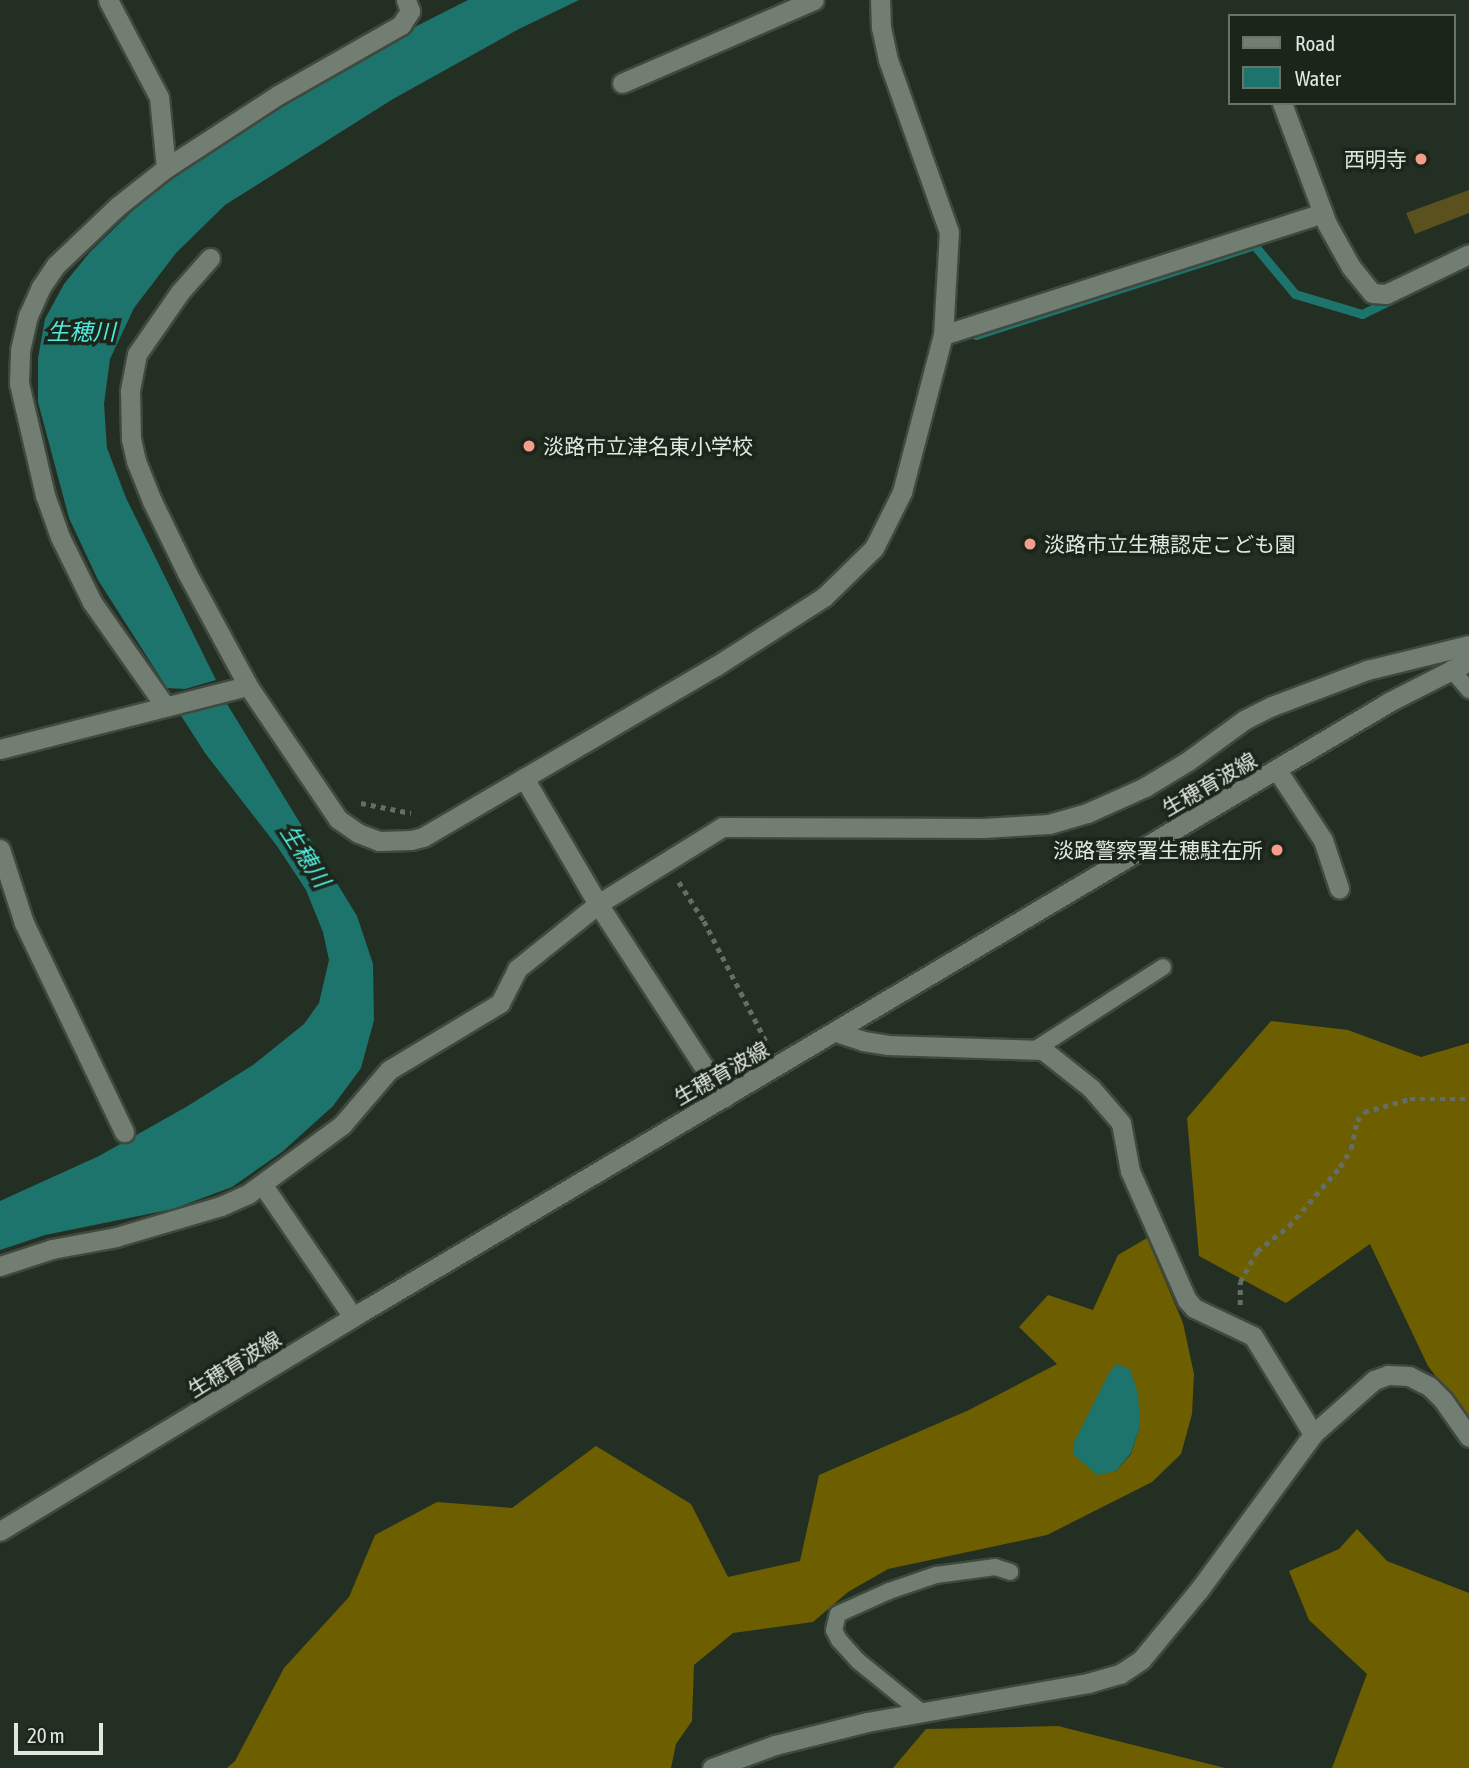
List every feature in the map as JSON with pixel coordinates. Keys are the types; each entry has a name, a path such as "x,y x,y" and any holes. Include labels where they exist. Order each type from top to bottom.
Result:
{"street":[{"path":"108,0 159,97 166,168"},
{"path":"168,705 92,602 75,571 45,495 19,383 20,350 28,316 41,287 74,246 166,168 278,95 401,25 411,11 405,0"},
{"path":"622,83 814,0"},
{"path":"210,258 173,301 137,354 130,391 131,439 136,461 152,501 248,686 338,819 358,834 379,841 423,837 716,666 824,597 874,548 902,492 943,335 949,232 888,60 881,29 880,0"},
{"path":"1283,105 1322,213 1351,267 1372,293 1386,294 1469,254"},
{"path":"943,335 1322,213"},
{"path":"0,1266 52,1249 116,1237 221,1206 262,1184 342,1125 389,1070 500,1003 507,995 517,969 598,904 722,827 969,828 1049,824 1087,813 1145,787 1188,761 1244,720 1272,706 1367,670 1469,645"},
{"name":"生穂育波線","path":"0,1531 353,1317 1277,771 1389,702 1460,665"},
{"path":"0,749 248,686"},
{"path":"1277,771 1324,840 1339,888"},
{"path":"524,778 598,904 724,1098"},
{"path":"0,849 24,923 124,1132"},
{"path":"836,1032 887,1045 1036,1049 1049,1053 1115,1113 1126,1137 1130,1171 1187,1300 1194,1308 1240,1327 1253,1336 1313,1434"},
{"path":"262,1184 353,1317"},
{"path":"712,1768 736,1758 821,1733 921,1712 1088,1683 1120,1674 1141,1660 1199,1590 1313,1434 1374,1380 1388,1375 1409,1376 1429,1386 1443,1400 1469,1437"}],"lane":[{"path":"1460,665 1469,690"},
{"path":"1036,1049 1163,967"},
{"path":"921,1712 858,1661 839,1640 834,1630 838,1614 889,1591 936,1575 995,1567 1010,1572"}],"path":[{"path":"359,803 425,816"},
{"path":"665,862 704,921 779,1066"},
{"path":"1240,1327 1240,1282 1257,1251 1289,1226 1340,1167 1351,1149 1357,1121 1364,1112 1382,1104 1410,1099 1469,1099"}],"shaded area":[{"path":"1469,190 1469,213 1415,234 1406,213"},
{"path":"1271,1021 1348,1030 1421,1057 1469,1043 1469,1419 1428,1366 1370,1244 1286,1303 1199,1256 1187,1118"},
{"path":"1147,1238 1183,1323 1194,1374 1192,1414 1181,1454 1152,1482 1047,1535 888,1569 848,1592 813,1622 733,1633 694,1665 692,1721 676,1744 671,1768 227,1768 235,1761 284,1668 349,1597 375,1535 437,1502 512,1508 596,1446 691,1504 728,1577 800,1561 819,1475 969,1410 1057,1364 1019,1327 1048,1295 1093,1310 1118,1255","holes":["1087,1420 1140,1426 1131,1454 1116,1471 1073,1444"]},
{"path":"1357,1529 1387,1561 1469,1593 1469,1768 1332,1768 1367,1674 1309,1620 1289,1571 1339,1549"},
{"path":"1058,1726 1225,1768 893,1768 926,1729"}],"water":[{"name":"生穂川","path":"468,0 579,0 519,29 393,99 225,205 176,253 134,308 110,359 104,404 107,448 126,498 216,680 185,689 167,688 98,580 69,518 38,402 38,358 45,319 64,284 90,252 155,189 219,143 405,32"},
{"name":"生穂川","path":"227,704 357,916 373,964 374,1020 361,1068 333,1106 282,1152 232,1187 173,1209 45,1235 0,1250 0,1201 99,1156 186,1107 253,1065 304,1024 319,1003 329,960 323,932 306,890 277,846 205,753 180,714"},
{"path":"1116,1364 1130,1369 1138,1394 1140,1426 1131,1453 1116,1471 1097,1475 1074,1455 1073,1444"}],"waterway":[{"path":"976,335 1254,245 1295,294 1362,314 1395,298"}],"place":[{"name":"西明寺","path":"1421,159"},
{"name":"淡路市立津名東小学校","path":"529,446"},
{"name":"淡路市立生穂認定こども園","path":"1030,544"},
{"name":"淡路警察署生穂駐在所","path":"1277,850"}]}
